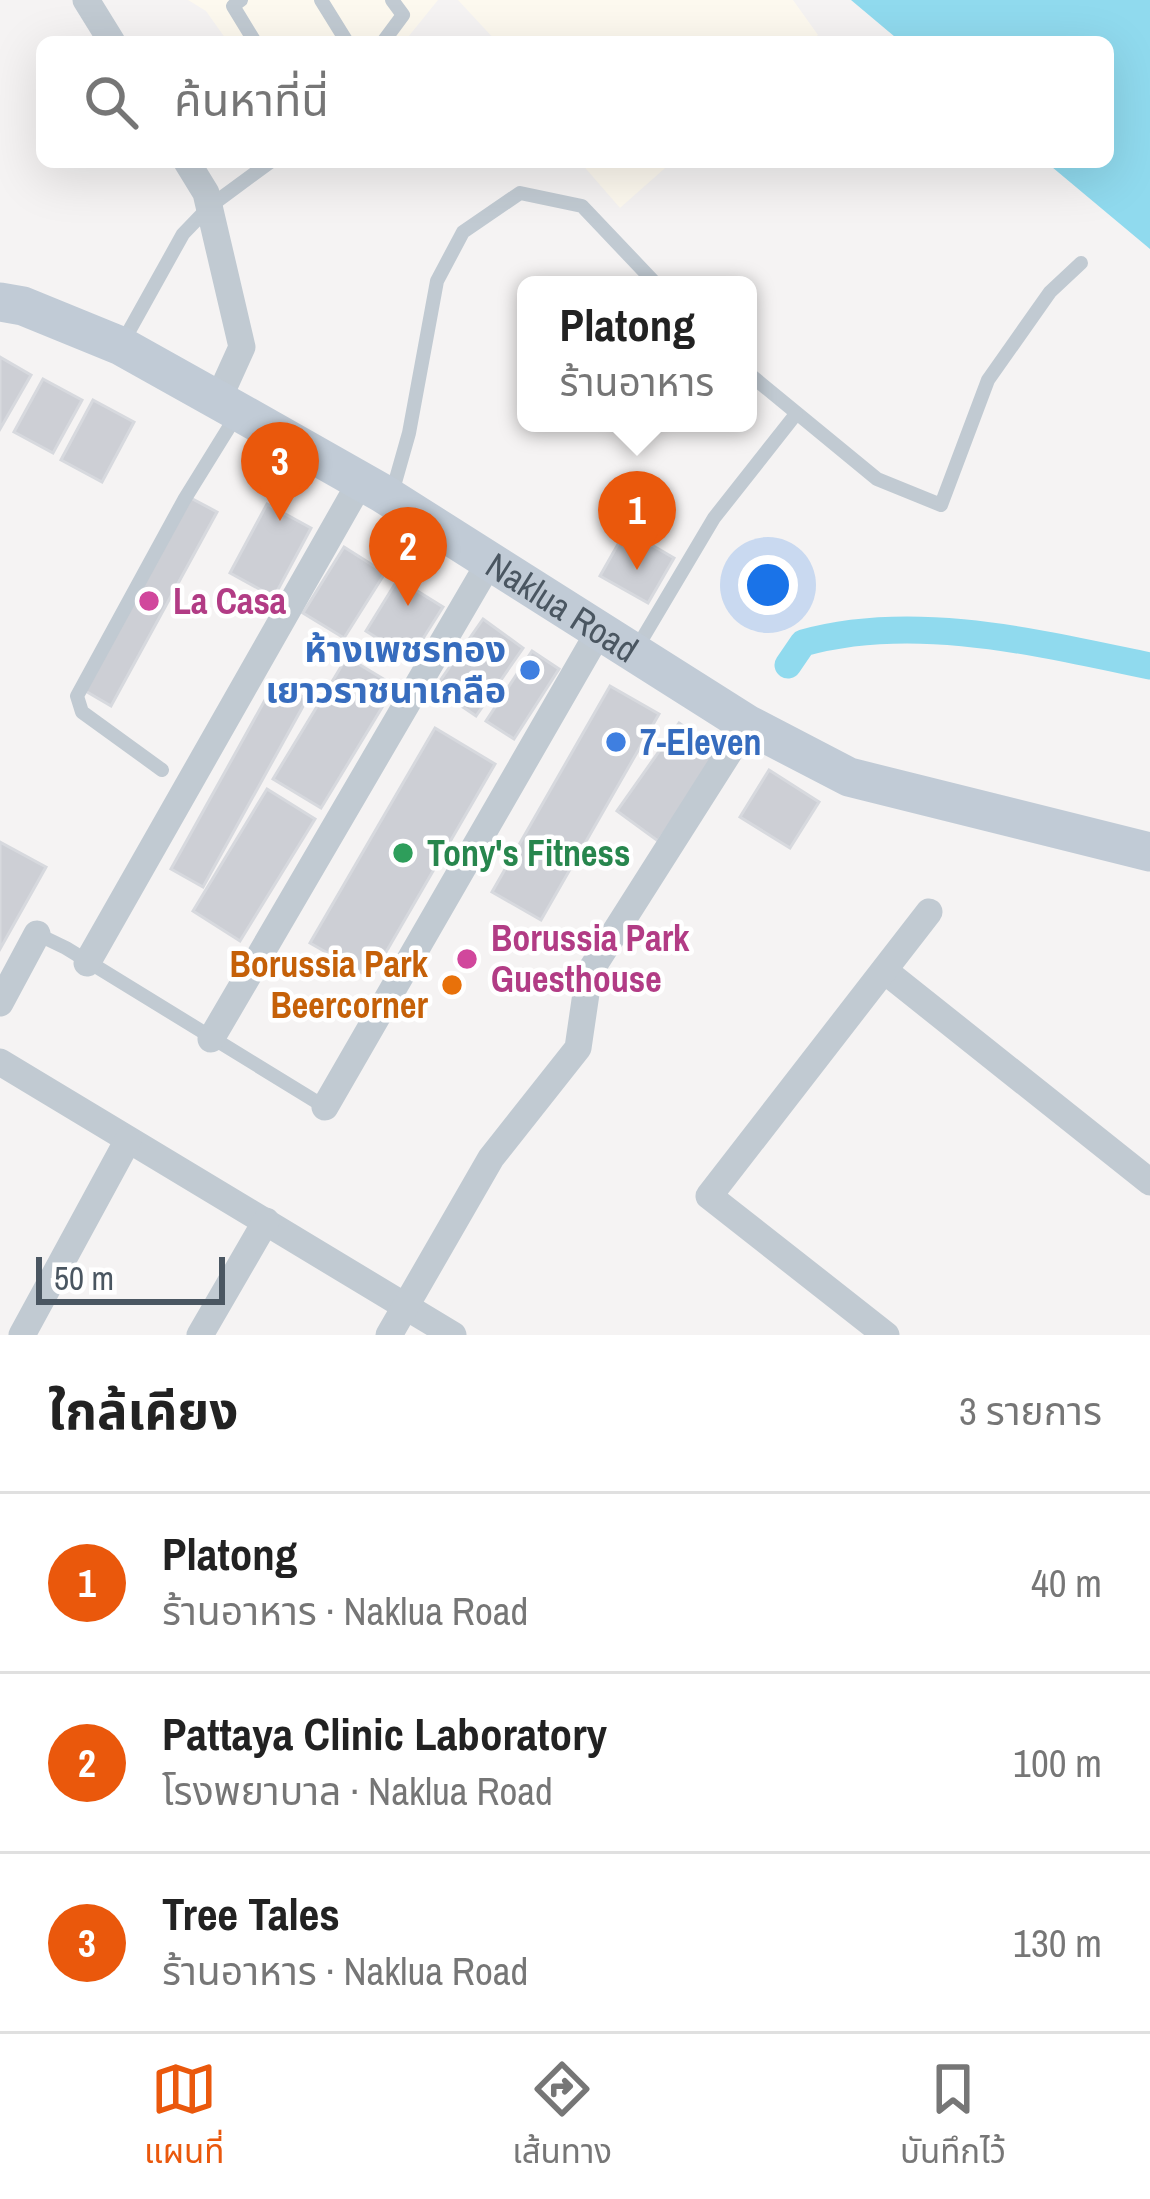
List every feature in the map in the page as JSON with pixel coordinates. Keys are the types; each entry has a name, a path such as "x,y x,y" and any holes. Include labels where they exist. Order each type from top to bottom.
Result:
{"street":[{"path":"86,0 108,36"},
{"path":"191,168 206,193 242,347 228,406"},
{"name":"Naklua Road","path":"0,302 23,306 121,346 376,489 747,724 849,777 1150,852"},
{"path":"87,963 376,489"},
{"path":"212,1039 489,563"},
{"path":"325,1107 601,628"},
{"path":"389,1335 491,1159 578,1048 589,973 747,724"},
{"path":"886,1335 710,1196 929,911"},
{"path":"0,1003 37,934"},
{"path":"885,971 1150,1182"},
{"path":"0,1062 453,1335"},
{"path":"22,1335 128,1140"},
{"path":"200,1335 266,1221"}],"lane":[{"path":"242,0 232,6 251,36"},
{"path":"321,0 343,36"},
{"path":"387,36 403,15 392,0"},
{"path":"121,346 171,250 209,207 262,168"},
{"path":"376,489 409,433 437,281 463,232 520,193 582,206 648,276"},
{"path":"757,381 878,479 941,505 988,380 1050,292 1081,263"},
{"path":"162,770 82,712 77,696 184,500 228,406"},
{"path":"635,651 713,518 796,414"},
{"path":"37,934 325,1107"}],"shaded area":[{"path":"188,0 438,0 409,36 224,36 206,11"},
{"path":"458,0 793,0 818,35 817,36 491,36"},
{"path":"585,168 665,168 620,208"}],"water":[{"path":"851,0 1150,0 1150,249 1053,168 1114,168 1114,36 894,36"}],"building":[{"path":"0,357 31,375 0,429"},
{"path":"43,379 82,400 53,453 14,432"},
{"path":"93,400 134,422 102,482 61,460"},
{"name":"La Casa","path":"187,496 217,512 111,706 82,689"},
{"path":"267,504 311,528 274,597 230,573"},
{"path":"626,530 674,558 648,603 600,576"},
{"path":"344,547 385,573 344,638 303,613"},
{"path":"398,579 443,607 410,659 366,631"},
{"path":"483,619 523,648 476,716 435,688"},
{"path":"532,651 559,669 514,739 486,721"},
{"path":"347,657 395,686 321,808 273,779"},
{"path":"275,682 307,699 203,887 171,869"},
{"path":"610,686 659,714 541,920 492,892"},
{"path":"679,723 721,753 658,841 617,811"},
{"name":"Tony's Fitness","path":"435,728 495,764 371,978 310,943"},
{"path":"769,770 819,802 790,848 740,817"},
{"path":"267,789 315,819 240,941 193,911"},
{"path":"0,842 46,867 0,949"}],"waterway":[{"path":"788,665 803,643 888,630 977,634 1150,666"}],"place":[{"name":"Tree Tales","path":"280,521"},
{"name":"Platong","path":"637,570"},
{"name":"La Casa","path":"149,601"},
{"name":"Pattaya Clinic Laboratory","path":"408,606"},
{"name":"ห้างเพชรทอง เยาวราชนาเกลือ","path":"530,670"},
{"name":"7-Eleven","path":"616,742"},
{"name":"Tony's Fitness","path":"403,853"},
{"name":"Borussia Park Guesthouse","path":"467,959"},
{"name":"Borussia Park Beercorner","path":"452,985"}]}
